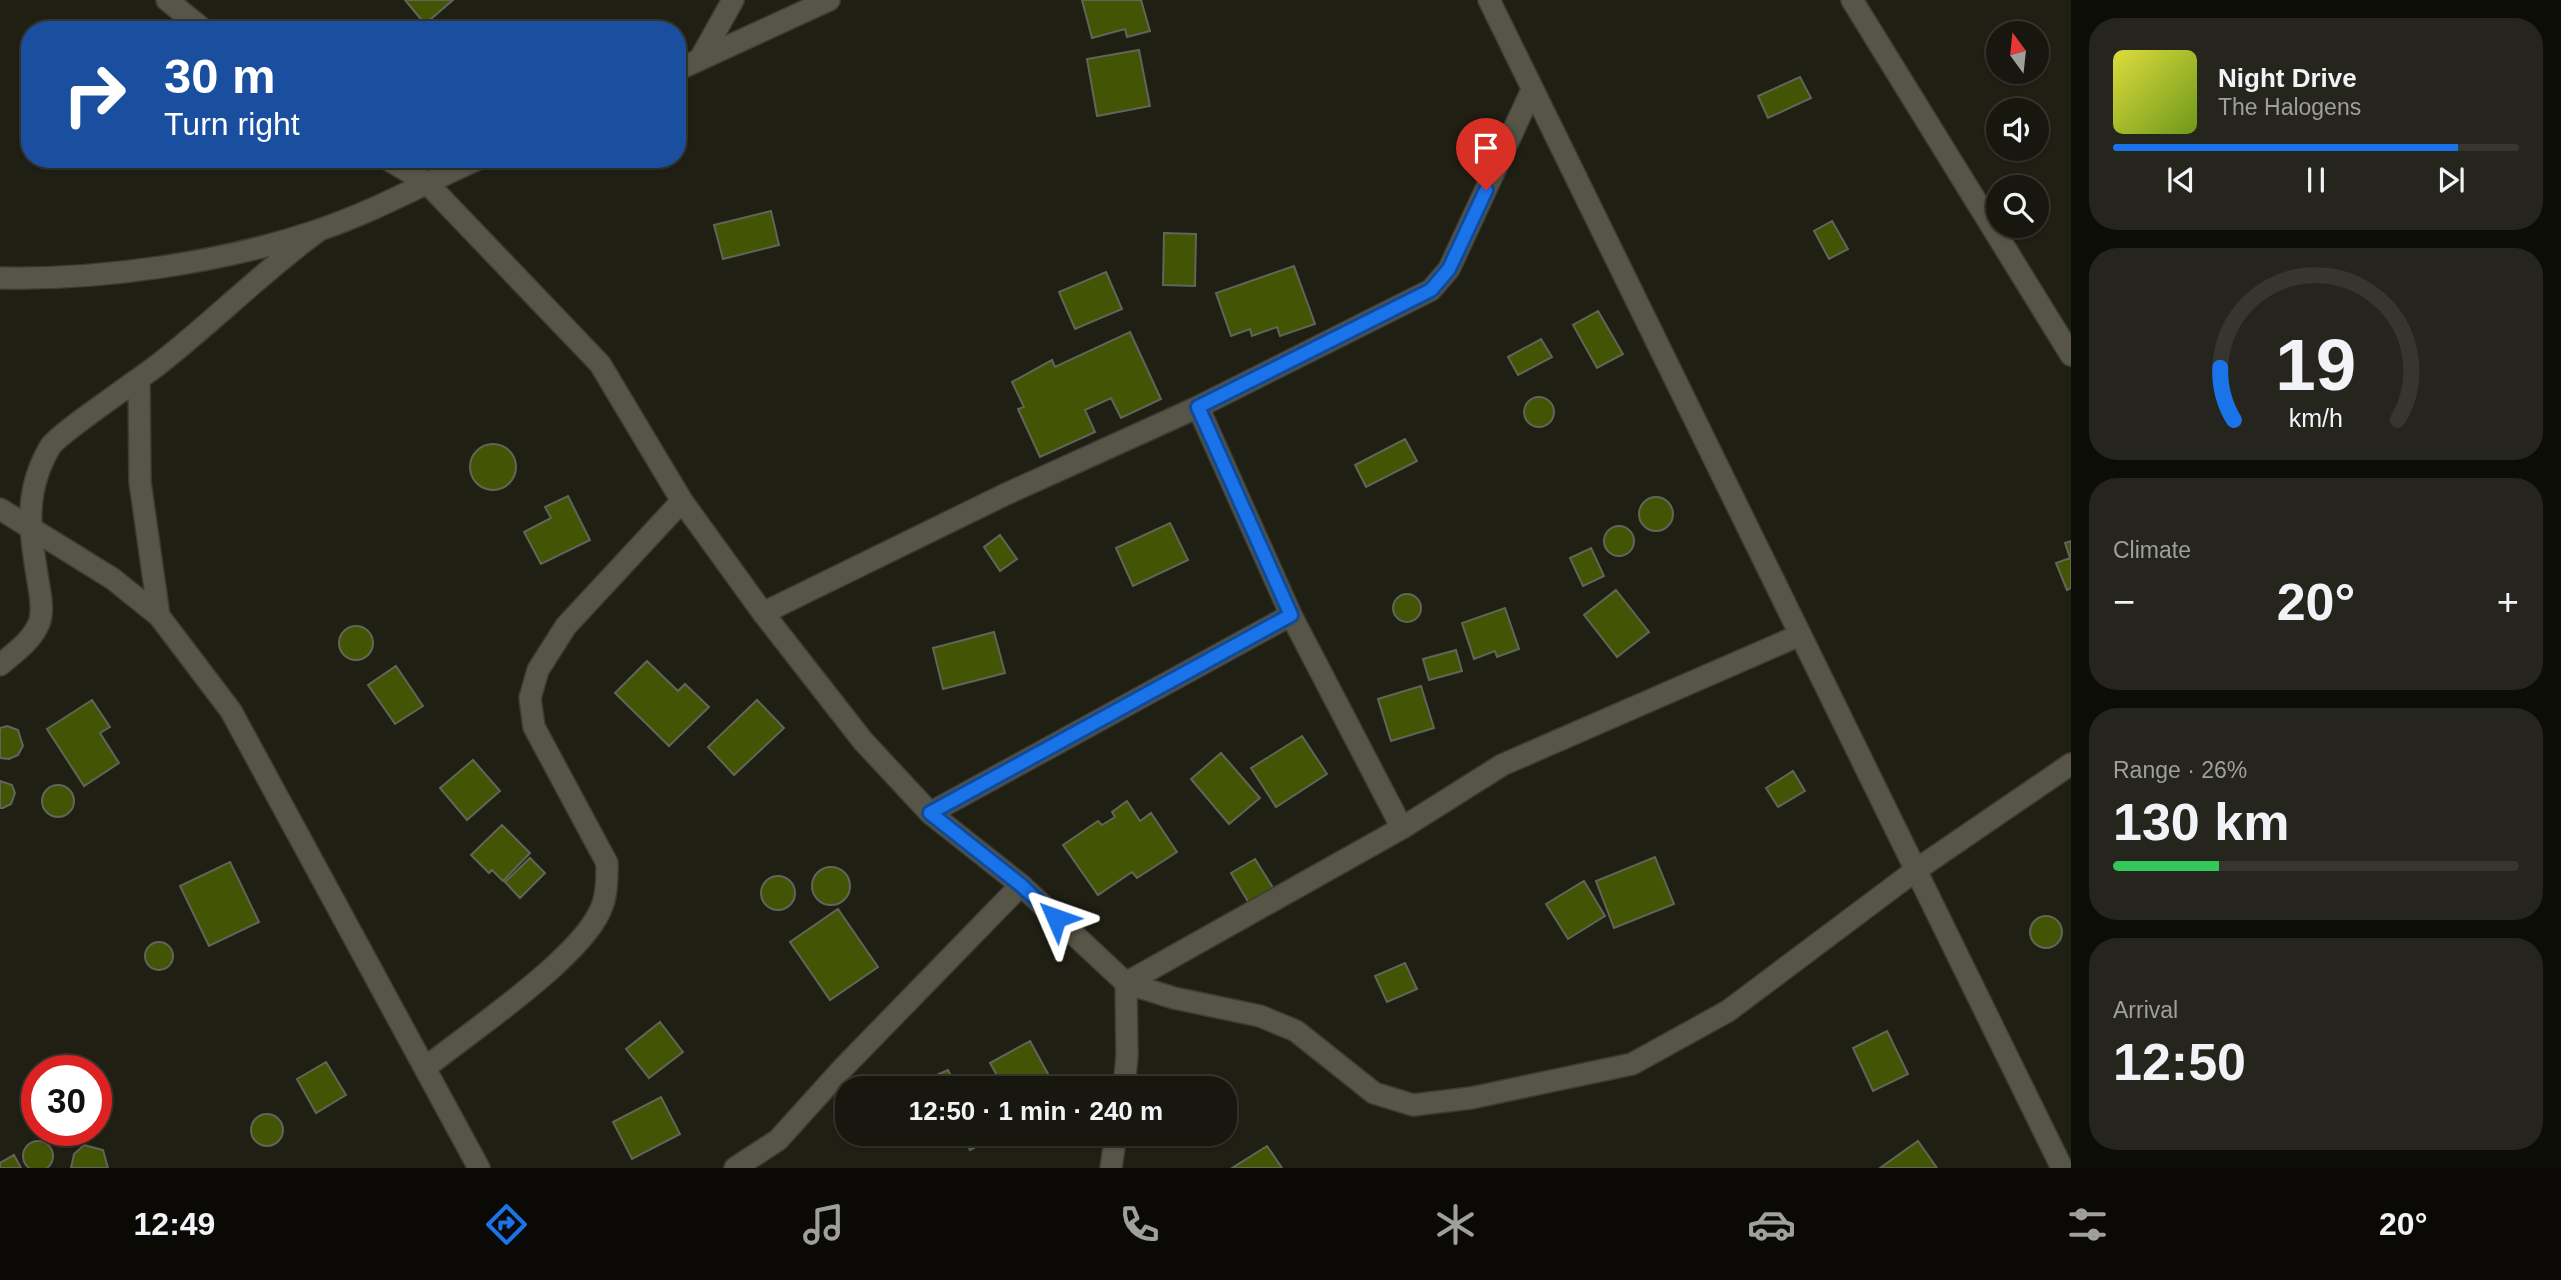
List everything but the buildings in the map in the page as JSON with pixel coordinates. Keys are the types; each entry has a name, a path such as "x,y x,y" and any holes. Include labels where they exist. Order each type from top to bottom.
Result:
{"street":[{"path":"167,0 193,21"},
{"path":"700,60 733,0"},
{"path":"686,65 829,0"},
{"path":"1489,0 1916,870 2063,1155"},
{"path":"1852,0 2071,355"},
{"path":"763,613 1004,495 1198,407 1431,290 1449,269 1532,90"},
{"path":"402,168 426,182 600,364 682,502 763,613 863,741 930,813 1021,885 1126,983 1174,998 1260,1016 1296,1031 1374,1093 1413,1105 1471,1098 1632,1065 1728,1011 1916,870 2071,764"},
{"path":"0,278 102,272 213,259 318,231 458,168"},
{"path":"0,665 31,638 40,621 40,598 30,528 33,482 52,444 226,310 268,267 318,231"},
{"path":"139,379 140,482 159,615"},
{"path":"1198,407 1291,615 1402,828"},
{"path":"425,1068 573,950 600,911 607,863 534,727 530,698 538,670 566,626 682,502"},
{"path":"0,509 113,579 159,615 231,711 479,1168"},
{"path":"930,813 1291,615"},
{"path":"1126,983 1402,828 1502,765 1800,635"},
{"path":"735,1168 788,1130 842,1068 1021,885"},
{"path":"1125,1076 1126,983"},
{"path":"1111,1168 1114,1146"}],"route":[{"path":"1056,918 1021,885 930,813 1291,615 1198,407 1431,290 1449,269 1486,190"}]}
